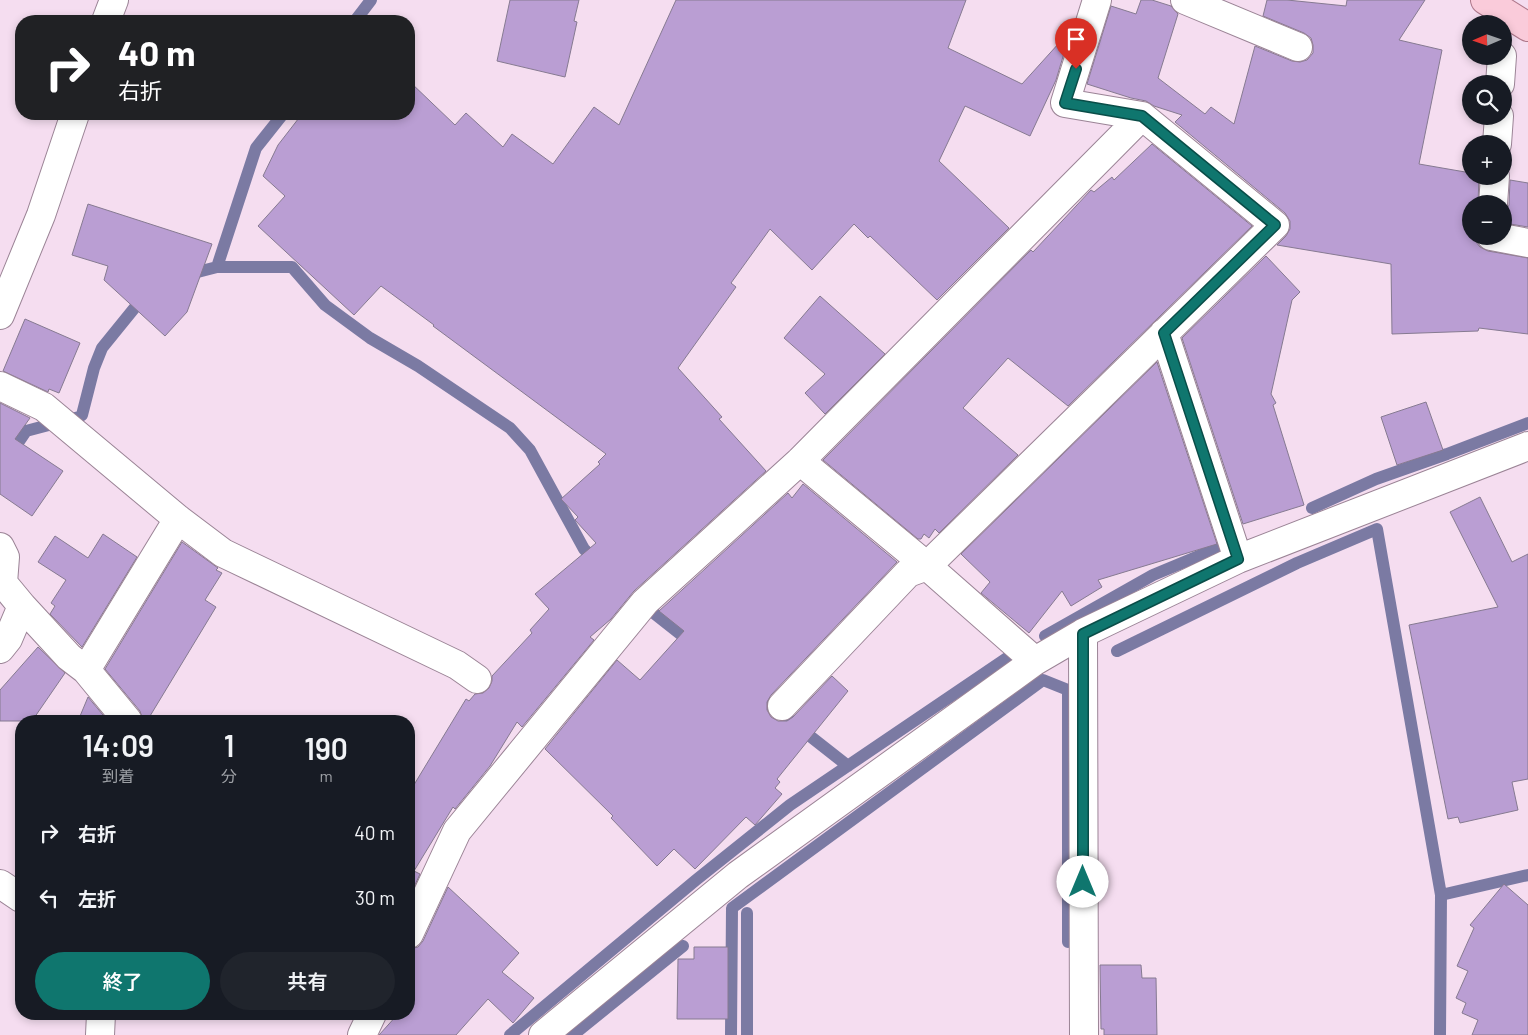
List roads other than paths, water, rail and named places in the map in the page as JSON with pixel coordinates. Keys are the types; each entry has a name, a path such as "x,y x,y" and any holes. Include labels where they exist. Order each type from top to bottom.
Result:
{"main road":[{"path":"1500,10 1528,27"}],"street":[{"path":"108,15 114,0"},
{"path":"782,706 908,573 927,566 1275,225 1142,116 1065,103 1097,0"},
{"path":"1185,0 1298,47"},
{"path":"415,921 457,830 645,602 800,461 1142,116"},
{"path":"0,315 41,215 73,120"},
{"path":"1512,240 1528,243"},
{"path":"1164,333 1238,559"},
{"path":"0,386 44,407 178,519 223,553 457,665 477,679"},
{"path":"543,1035 738,874 1034,661 1083,634 1238,559 1528,446"},
{"path":"800,461 927,566 1034,661"},
{"path":"86,670 178,519"},
{"path":"0,547 5,557 2,583 69,657 86,670 123,715"},
{"path":"0,649 8,639 22,606"},
{"path":"1083,634 1084,1035"},
{"path":"0,884 15,894"},
{"path":"100,1035 101,1020"},
{"path":"362,1035 369,1020"}],"waterway":[{"path":"360,15 371,0"},
{"path":"186,275 217,267 256,148 278,120"},
{"path":"217,267 292,267 325,305 370,338 418,366 510,428 530,450 584,549 598,563"},
{"path":"0,469 26,431 82,415 94,368 102,348 145,295"},
{"path":"1312,508 1376,479 1528,423"},
{"path":"1117,651 1297,563 1377,529 1441,895 1440,1035"},
{"path":"1045,636 1153,575 1218,548"},
{"path":"655,614 693,644"},
{"path":"510,1035 696,880 790,805 1010,656"},
{"path":"731,1035 732,908 1043,680 1068,690 1068,942"},
{"path":"754,692 848,766"},
{"path":"1441,895 1528,875"},
{"path":"747,913 747,1035"},
{"path":"573,1035 683,946"}]}
